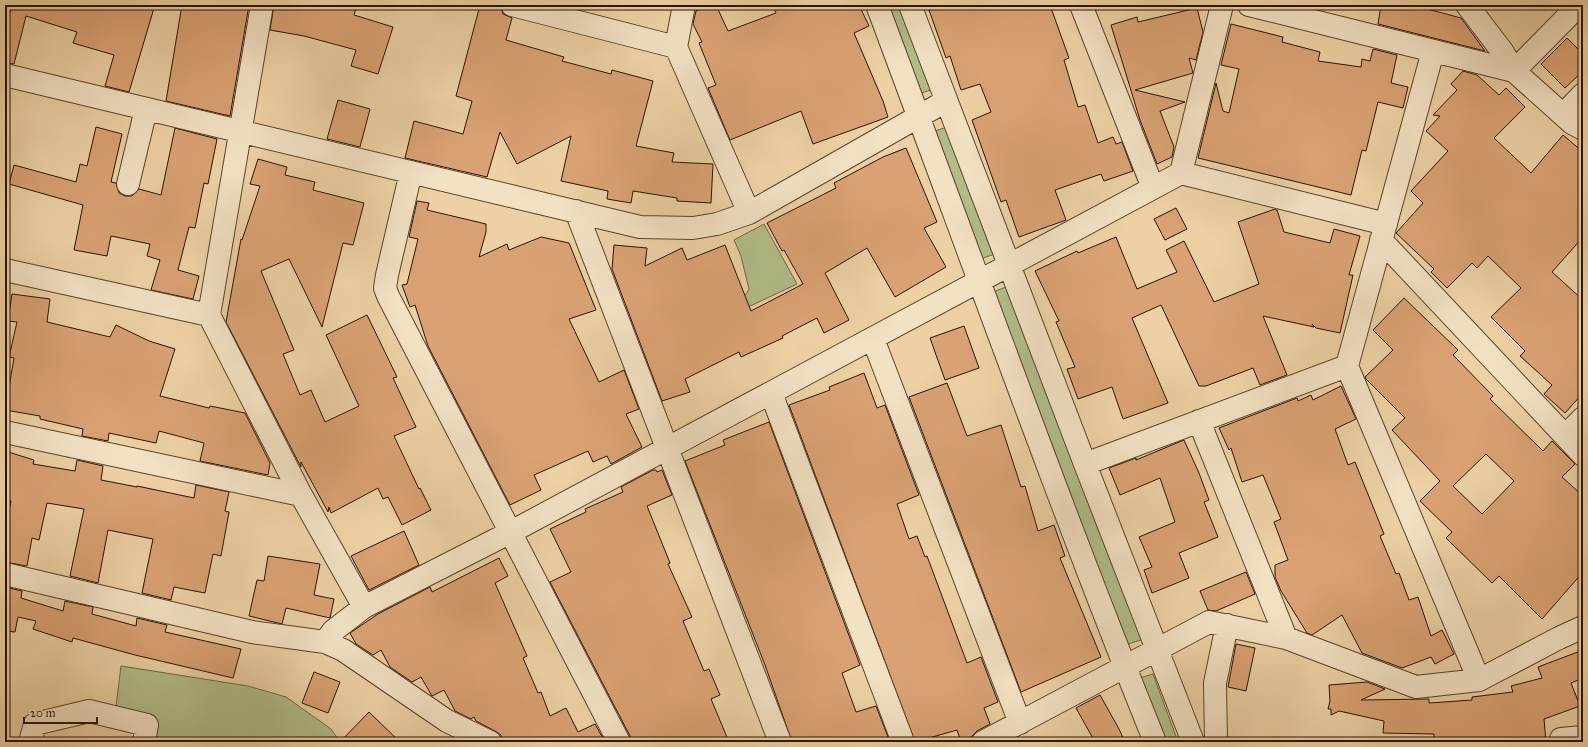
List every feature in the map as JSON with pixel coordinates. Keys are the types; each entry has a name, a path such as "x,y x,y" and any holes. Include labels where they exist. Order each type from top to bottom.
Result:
{"street":[{"path":"262,5 209,315 301,496 364,607"},
{"path":"512,5 676,46"},
{"path":"684,5 676,46 749,213"},
{"path":"877,5 978,281 1125,668 1155,742"},
{"path":"910,5 1008,265 1156,650 1193,742"},
{"path":"1080,5 1153,188"},
{"path":"1181,173 1222,5"},
{"path":"1249,5 1514,71"},
{"path":"1467,5 1502,51 1514,71 1563,115 1583,129"},
{"path":"1514,71 1579,5"},
{"path":"1433,51 1347,366 1479,680"},
{"path":"5,75 640,227 693,228 717,224 749,213 946,101"},
{"path":"1563,115 1583,94"},
{"path":"128,184 146,109"},
{"path":"411,172 385,288 619,742"},
{"path":"325,642 333,631 364,607 511,532 1181,173 1384,232 1583,455"},
{"path":"576,211 780,742"},
{"path":"5,276 209,315"},
{"path":"873,339 1020,723"},
{"path":"1085,464 1347,366"},
{"path":"771,393 904,742"},
{"path":"1565,436 1583,418"},
{"path":"1199,421 1286,638"},
{"path":"5,432 301,496"},
{"path":"5,574 252,632 325,642 343,650 447,721 490,742"},
{"path":"983,742 1125,668 1209,622 1286,638 1416,687 1479,680 1583,627"},
{"path":"1216,742 1215,683 1227,625"},
{"path":"30,742 34,724 89,711 147,725 144,742"},
{"path":"1562,742 1561,739 1583,737"}],"green space":[{"path":"883,5 902,5 934,89 918,94"},
{"path":"947,127 998,253 980,259 929,133"},
{"path":"764,224 797,284 727,317 742,301 749,289 741,256 734,240"},
{"path":"1006,287 1144,639 1128,644 988,294"},
{"path":"121,666 248,686 286,697 331,729 340,742 154,742 115,715"},
{"path":"1153,674 1178,742 1166,742 1140,678"}],"building":[{"path":"6,5 141,5 154,8 129,92 105,86 114,55 73,43 77,32 26,16 14,64 5,63"},
{"path":"182,5 249,5 230,116 166,101"},
{"path":"274,5 357,5 354,15 393,27 378,74 351,66 356,50 304,36 270,30"},
{"path":"480,5 500,5 503,14 512,18 506,40 564,57 562,61 611,74 612,70 653,81 636,146 674,153 672,162 713,164 711,203 677,201 677,198 633,191 631,203 607,199 608,191 561,181 571,136 517,164 500,132 487,177 405,158 414,121 463,134 472,101 456,96"},
{"path":"709,5 716,5 728,31 776,13 772,5 859,5 869,26 854,33 883,101 888,117 813,144 801,111 730,140 708,88 716,85 699,43 702,42 693,24 696,11"},
{"path":"943,5 1050,5 1069,58 1064,60 1078,107 1085,105 1098,143 1113,137 1116,144 1122,142 1133,171 1104,181 1101,174 1055,190 1066,220 1019,237 1006,200 1001,202 972,120 991,112 980,84 961,90 950,56 946,58 929,10"},
{"path":"1381,5 1413,5 1461,18 1485,51 1378,24"},
{"path":"1197,8 1203,32 1196,60 1189,58 1193,73 1135,90 1185,102 1160,111 1174,147 1172,157 1157,164 1140,120 1111,25 1137,17 1138,22"},
{"path":"1231,24 1283,37 1282,42 1320,52 1318,61 1361,67 1362,59 1370,61 1373,49 1397,55 1391,83 1408,87 1403,108 1378,102 1366,151 1362,150 1351,195 1198,158 1216,83 1223,111 1229,113 1239,69 1221,65"},
{"path":"1567,38 1583,54 1583,71 1565,88 1541,64"},
{"path":"1463,71 1477,75 1499,95 1506,88 1525,107 1494,138 1531,173 1563,135 1583,152 1583,237 1552,272 1583,300 1583,393 1565,413 1544,394 1552,385 1520,356 1525,351 1491,317 1521,288 1488,256 1477,268 1472,263 1447,288 1431,272 1434,269 1396,233 1423,203 1411,191 1448,151 1426,131 1440,116 1433,115 1457,90 1451,84"},
{"path":"338,100 370,109 360,147 327,139"},
{"path":"96,127 122,134 111,182 116,183 119,193 125,196 132,196 139,189 161,195 175,128 217,139 208,184 204,183 195,228 189,227 178,270 199,276 193,299 151,290 160,260 147,256 150,244 111,236 107,256 74,250 83,205 9,184 14,165 76,182 80,164 87,166"},
{"path":"906,148 937,222 924,228 946,267 895,297 867,248 825,273 849,320 824,333 817,318 782,336 783,338 741,357 739,352 685,379 690,392 662,401 612,269 614,245 647,248 645,266 682,248 687,260 725,245 751,311 803,284 784,250 782,251 767,223 836,188 834,183 883,157"},
{"path":"258,159 287,167 285,175 315,182 313,190 364,203 353,245 343,243 322,327 289,259 261,271 294,350 283,354 300,395 311,390 325,422 359,406 326,335 367,315 397,377 393,378 416,427 394,436 419,489 420,488 431,510 402,525 388,497 383,499 378,488 331,513 329,507 328,512 301,462 301,467 226,322 241,239 242,240 260,186 250,184"},
{"path":"417,201 429,203 427,210 486,224 486,232 479,257 507,244 509,250 541,237 569,243 596,310 569,319 599,382 624,370 639,409 626,414 642,447 611,464 607,456 593,462 588,451 534,475 541,490 510,505 428,346 415,305 410,307 402,285 407,284 418,239 409,237"},
{"path":"1176,208 1187,229 1165,240 1154,219"},
{"path":"1275,209 1277,210 1284,232 1330,243 1334,229 1360,236 1349,275 1353,275 1340,333 1316,328 1312,324 1314,327 1263,316 1287,375 1260,385 1253,368 1206,386 1199,386 1161,305 1132,318 1168,403 1123,419 1112,387 1078,399 1067,369 1075,367 1056,322 1059,321 1035,271 1077,251 1078,253 1116,237 1137,289 1177,272 1166,250 1184,241 1214,302 1259,284 1238,222"},
{"path":"12,294 50,299 47,322 110,337 116,325 149,341 175,349 160,396 209,408 210,406 245,413 270,463 268,475 200,461 204,443 159,431 156,443 109,433 108,441 82,436 83,429 40,419 40,416 5,410 14,358 9,357 17,322 8,321"},
{"path":"1404,298 1458,350 1453,355 1493,396 1490,399 1543,451 1552,441 1575,464 1562,477 1583,496 1583,572 1542,619 1499,576 1492,583 1446,538 1452,532 1420,501 1440,481 1392,430 1405,418 1365,377 1393,350 1373,330","holes":["1486,454 1514,481 1482,514 1453,486"]},
{"path":"964,326 979,368 945,380 930,338"},
{"path":"864,373 877,408 885,405 919,495 897,504 909,539 917,536 925,557 927,556 967,663 981,657 998,702 984,708 990,724 977,731 972,736 971,742 961,742 957,730 915,742 789,405 830,390 829,387"},
{"path":"947,383 967,436 1001,425 1021,487 1025,486 1038,531 1054,525 1065,556 1060,558 1101,657 1021,692 909,397"},
{"path":"1341,386 1356,419 1335,429 1348,465 1355,462 1384,534 1380,536 1396,574 1399,573 1409,600 1418,597 1431,636 1442,630 1454,654 1435,664 1431,657 1402,668 1362,653 1342,615 1312,635 1307,633 1281,591 1275,577 1275,565 1288,560 1274,522 1281,519 1263,475 1242,482 1231,448 1229,450 1219,428 1297,398 1298,401 1311,395 1313,400"},
{"path":"769,422 860,665 842,673 856,712 876,706 890,742 792,742 765,665 685,461 725,445 723,440"},
{"path":"1184,440 1209,500 1204,502 1218,537 1179,553 1189,578 1152,593 1144,570 1152,567 1139,537 1175,522 1160,478 1120,495 1109,468 1136,458 1136,460"},
{"path":"5,451 34,460 33,464 75,471 77,460 103,466 101,480 194,498 196,485 229,492 225,511 229,512 221,556 213,554 205,593 174,587 171,600 142,593 153,539 108,530 98,583 70,576 84,509 47,503 39,540 32,538 27,566 5,562 5,531 11,501 5,500"},
{"path":"653,470 656,470 657,472 662,470 672,495 647,506 670,563 668,564 692,617 683,621 704,671 709,669 720,695 711,699 729,742 631,742 630,736 550,582 571,572 550,529 586,512 585,509 623,492 621,487"},
{"path":"404,531 419,565 369,590 351,556"},
{"path":"268,556 320,564 314,595 334,599 330,618 286,608 282,624 249,616 257,580 264,581"},
{"path":"499,558 508,576 495,583 527,656 523,658 538,693 541,692 550,716 566,708 578,732 595,724 605,742 502,742 501,735 476,721 474,717 471,719 455,711 444,690 432,696 421,677 412,682 390,667 381,650 373,655 356,644 350,633 378,614 430,587 432,592"},
{"path":"1246,572 1255,594 1216,611 1208,610 1200,591"},
{"path":"5,587 22,591 21,598 63,611 65,601 93,607 92,614 136,626 137,618 167,625 165,632 241,649 233,678 135,655 73,638 72,642 33,629 36,621 18,617 15,632 5,631"},
{"path":"1236,644 1255,648 1246,691 1228,687"},
{"path":"1583,650 1583,678 1571,683 1580,706 1544,719 1546,742 1434,742 1434,734 1383,733 1384,721 1339,711 1331,715 1331,709 1328,709 1330,701 1329,685 1367,682 1385,689 1361,700 1429,699 1429,703 1472,700 1472,697 1513,692 1511,686 1542,678 1538,667"},
{"path":"314,672 340,682 328,713 302,703"},
{"path":"1100,695 1125,742 1095,742 1076,708"},
{"path":"369,712 400,742 340,742"}]}
